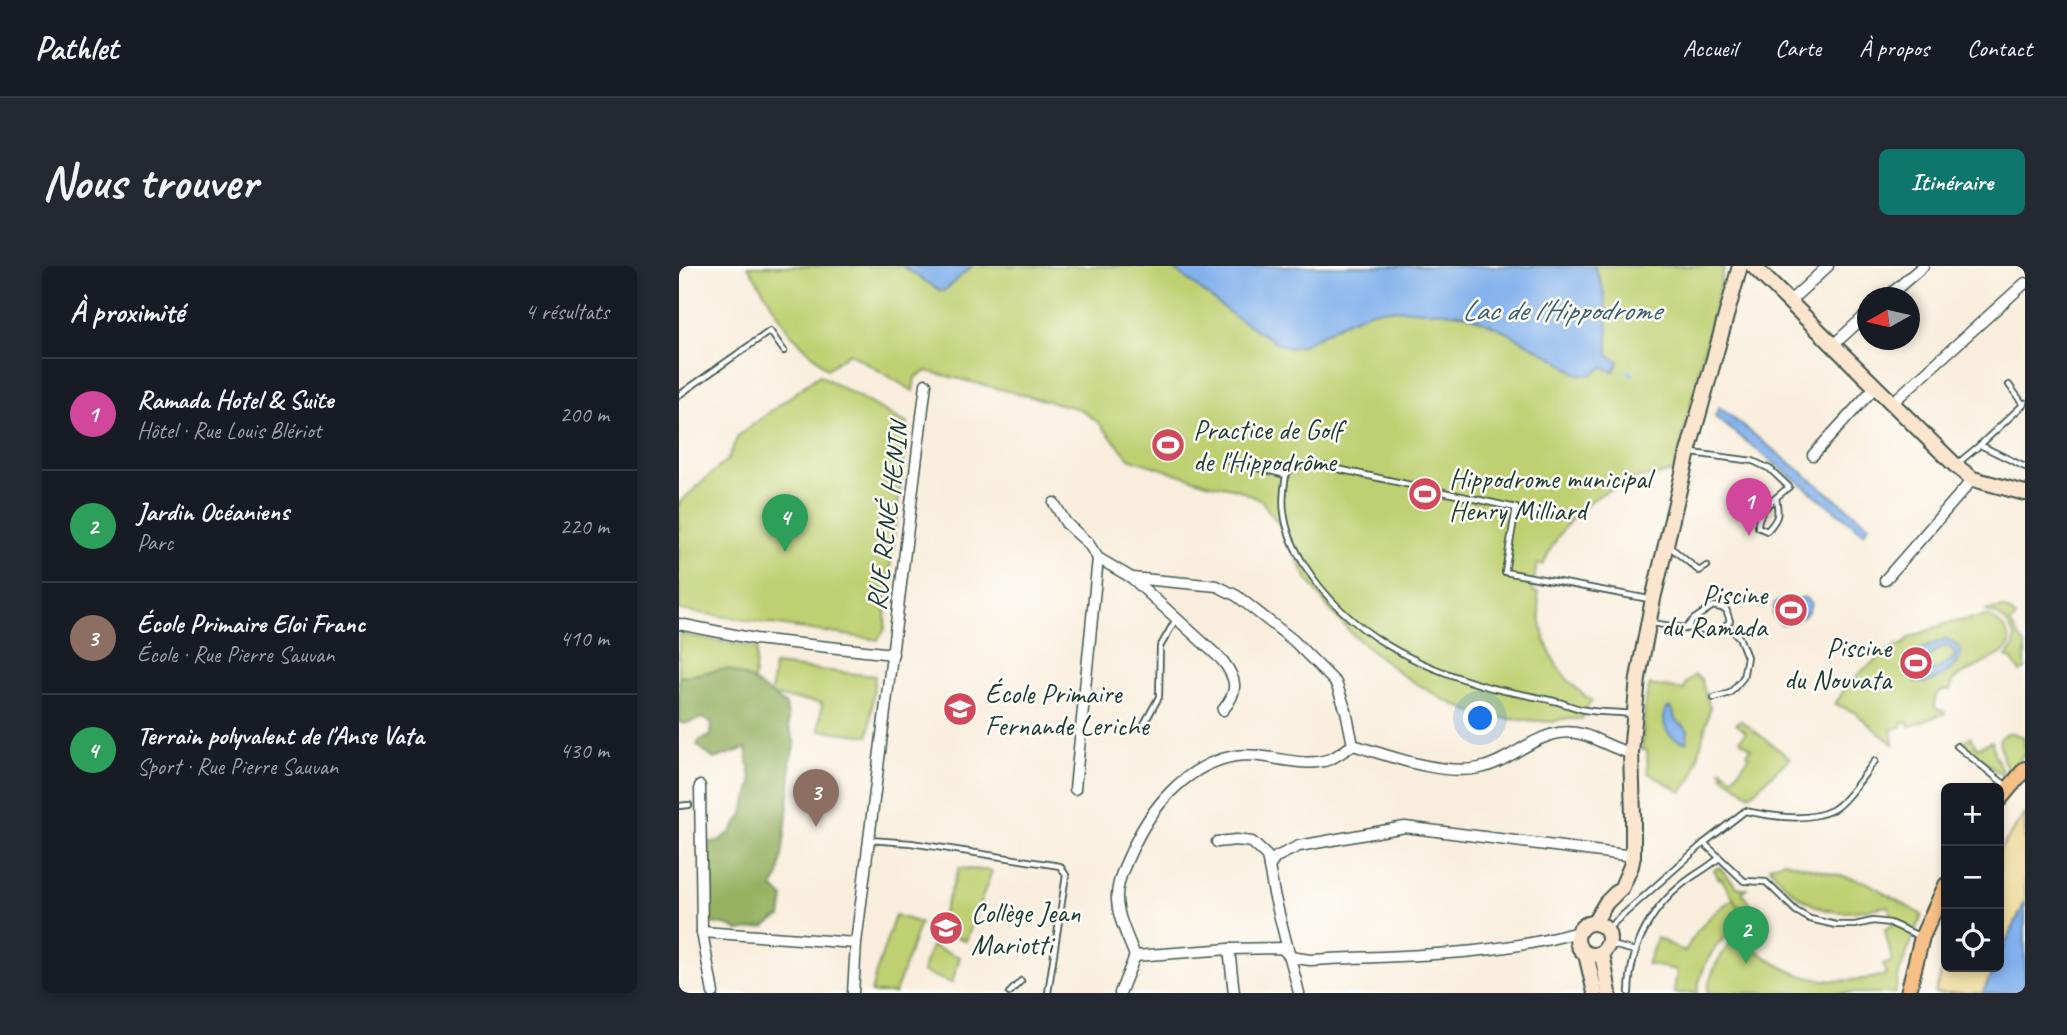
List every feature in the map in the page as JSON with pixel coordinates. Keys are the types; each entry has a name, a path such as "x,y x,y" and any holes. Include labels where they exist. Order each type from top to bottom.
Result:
{"main road":[{"path":"2004,793 2025,769"},
{"path":"1907,993 1922,937 1941,897"}],"street":[{"path":"1609,993 1603,968 1603,907 1622,887 1633,856 1631,753 1637,678 1688,452 1740,266"},
{"path":"1753,266 1955,465 1973,479 2025,494"},
{"path":"1790,301 1828,266"},
{"path":"1899,287 1923,266"},
{"path":"1892,403 2025,283"},
{"path":"1832,346 1857,323"},
{"name":"RUE RENÉ HENIN","path":"853,993 856,943 926,384"},
{"path":"1813,456 1876,386"},
{"path":"1887,576 1973,479"},
{"path":"1054,503 1066,523 1088,542 1098,558 1132,578 1222,660 1231,672 1235,685 1231,700 1223,710"},
{"path":"1075,789 1098,558"},
{"path":"1132,578 1217,586 1237,596 1293,640 1336,683 1346,711 1353,745"},
{"path":"679,624 755,639 893,653"},
{"path":"1120,993 1135,956 1119,913 1117,897 1118,886 1129,856 1146,822 1180,782 1215,760 1238,755 1316,762 1330,759 1353,745 1443,769 1480,768 1532,742 1560,733 1591,736 1631,753"},
{"path":"700,786 702,932 713,993"},
{"path":"1269,867 1276,857 1299,846 1405,827 1633,856"},
{"path":"1217,842 1252,842 1267,856 1299,993"},
{"path":"1135,956 1229,948 1282,948 1290,957 1310,960 1490,950 1553,940 1578,932 1585,925 1603,936"},
{"path":"702,932 856,943"},
{"path":"1578,932 1576,942 1586,954 1597,955 1603,936"},
{"path":"1229,948 1234,993"},
{"path":"1586,954 1595,993"}],"lane":[{"path":"679,395 770,331 784,351"},
{"path":"1955,465 2024,403 2009,385"},
{"path":"1980,445 2025,467"},
{"path":"1688,452 1753,461 1770,469 1789,487 1776,498 1758,519 1758,527 1767,531 1777,521 1779,511 1776,498"},
{"path":"1226,460 1286,475"},
{"path":"1633,714 1585,710 1493,688 1451,675 1397,651 1371,635 1337,607 1302,561 1292,541 1284,514 1286,475 1294,465 1324,466 1516,508 1505,572 1653,599"},
{"path":"1666,543 1699,571 1707,566"},
{"path":"1648,623 1685,629 1721,631 1730,621 1726,609 1713,606 1685,629"},
{"path":"1144,724 1159,697 1160,647 1176,619"},
{"path":"1713,698 1730,693 1744,678 1747,657 1739,637 1726,625"},
{"path":"1957,746 2008,787"},
{"path":"1635,951 1603,936 1704,843 1745,811 1771,816 1810,816 1833,810 1875,761"},
{"path":"679,806 689,805"},
{"path":"869,839 1060,866 1066,875 1048,993"},
{"path":"1704,843 1744,881 1766,882 1788,904 1809,919 1836,925 1890,922 1922,937"},
{"path":"1629,993 1635,951 1645,928 1664,902 1719,858"},
{"path":"1009,993 1021,981"}],"green space":[{"name":"Hippodrome municipal Henry Milliard","path":"748,266 1724,267 1674,472 1636,479 1605,492 1579,511 1559,536 1543,565 1537,564 1532,591 1538,593 1545,640 1567,679 1592,701 1582,719 1561,719 1553,722 1474,713 1402,675 1354,636 1327,606 1308,580 1279,525 1261,500 1237,489 1207,483 1129,458 1100,424 1080,409 927,371 915,377 913,391 849,353 827,369 789,332"},
{"path":"819,375 908,424 886,601 885,629 878,640 679,610 679,503 728,459 738,436"},
{"path":"2003,608 2016,618 2010,623 2025,645 2025,669 2020,672 2011,659 2006,657 2014,647 2015,637 2006,622 1985,611"},
{"path":"1985,616 2003,627 2010,645 2001,654 1954,679 1950,690 1943,690 1936,695 1934,705 1945,714 1909,726 1908,722 1901,723 1902,727 1891,729 1893,744 1854,712 1835,704 1863,670 1909,638 1944,624"},
{"path":"679,634 757,648 754,681 728,669 679,677"},
{"path":"774,665 875,676 869,736 819,730 822,703 771,696"},
{"path":"728,669 750,679 786,705 789,727 795,743 790,761 791,776 779,875 773,887 784,898 781,917 764,927 739,931 706,920 705,843 718,841 730,833 742,816 752,784 746,748 714,759 697,745 700,740 711,736 712,722 702,718 684,724 679,722 679,677"},
{"path":"1695,675 1701,679 1710,708 1693,777 1682,792 1648,773 1647,750 1642,750 1645,702 1650,685 1684,690 1686,683"},
{"path":"1740,720 1790,758 1750,795 1722,775 1724,773 1721,770 1733,778 1750,756 1747,754 1751,748 1740,740 1746,732 1736,724"},
{"path":"2012,733 2024,737 2025,753 2009,773 1999,740"},
{"path":"1971,737 1977,748 1992,741 1994,753 2005,777 1960,743"},
{"path":"1784,861 1866,882 1922,915 1899,973 1895,993 1707,993 1718,961 1739,935 1773,962 1807,977 1843,981 1886,975 1883,964 1892,962 1885,929 1894,924 1888,906 1844,912 1817,907 1790,889 1769,866"},
{"path":"1719,867 1737,887 1747,889 1742,892 1753,909 1744,916 1714,870"},
{"path":"959,868 992,871 966,941 937,929"},
{"path":"1733,899 1743,915 1739,918 1741,922 1711,953 1697,993 1674,993 1677,970 1647,964 1657,938 1685,952 1705,922"},
{"path":"895,915 920,923 895,993 871,993 875,976"},
{"path":"931,946 960,957 952,983 922,972"}],"sand":[{"path":"2025,814 2025,902 2004,946 2004,846"},
{"path":"1942,972 1992,972 1983,993 1935,993"}],"water":[{"path":"902,266 972,266 944,291"},
{"name":"Lac de l'Hippodrome","path":"1170,266 1594,266 1605,298 1608,355 1619,361 1614,372 1603,367 1591,375 1579,375 1501,329 1467,315 1390,309 1372,311 1301,346 1289,348 1234,316"},
{"path":"1719,407 1869,525 1864,533 1715,417"},
{"name":"Piscine du Ramada","path":"1804,597 1811,603 1804,616 1781,624 1773,615 1775,603"},
{"name":"Piscine du Nouvata","path":"1944,639 1955,644 1961,654 1958,662 1944,675 1919,683 1913,680 1909,673 1907,661 1917,651","holes":["1947,646 1952,649 1955,657 1938,669 1929,671 1925,664 1929,656"]},
{"path":"1670,707 1675,719 1688,730 1686,742 1674,738 1667,731 1664,715"},
{"path":"2025,902 2025,993 1983,993 1992,972 2004,972 2004,946"}],"waterway":[{"path":"1628,371 1633,374"}],"place":[{"name":"Practice de Golf de l'Hippodrôme","path":"1168,445"},
{"name":"Hippodrome municipal Henry Milliard","path":"1425,494"},
{"name":"Ramada Hotel & Suite","path":"1749,536"},
{"name":"Terrain polyvalent de l'Anse Vata","path":"785,552"},
{"name":"Piscine du Ramada","path":"1791,610"},
{"name":"Piscine du Nouvata","path":"1916,663"},
{"name":"École Primaire Fernande Leriche","path":"960,709"},
{"name":"École Primaire Eloi Franc","path":"816,827"},
{"name":"Collège Jean Mariotti","path":"946,928"},
{"name":"Jardin Océaniens","path":"1746,964"}]}
